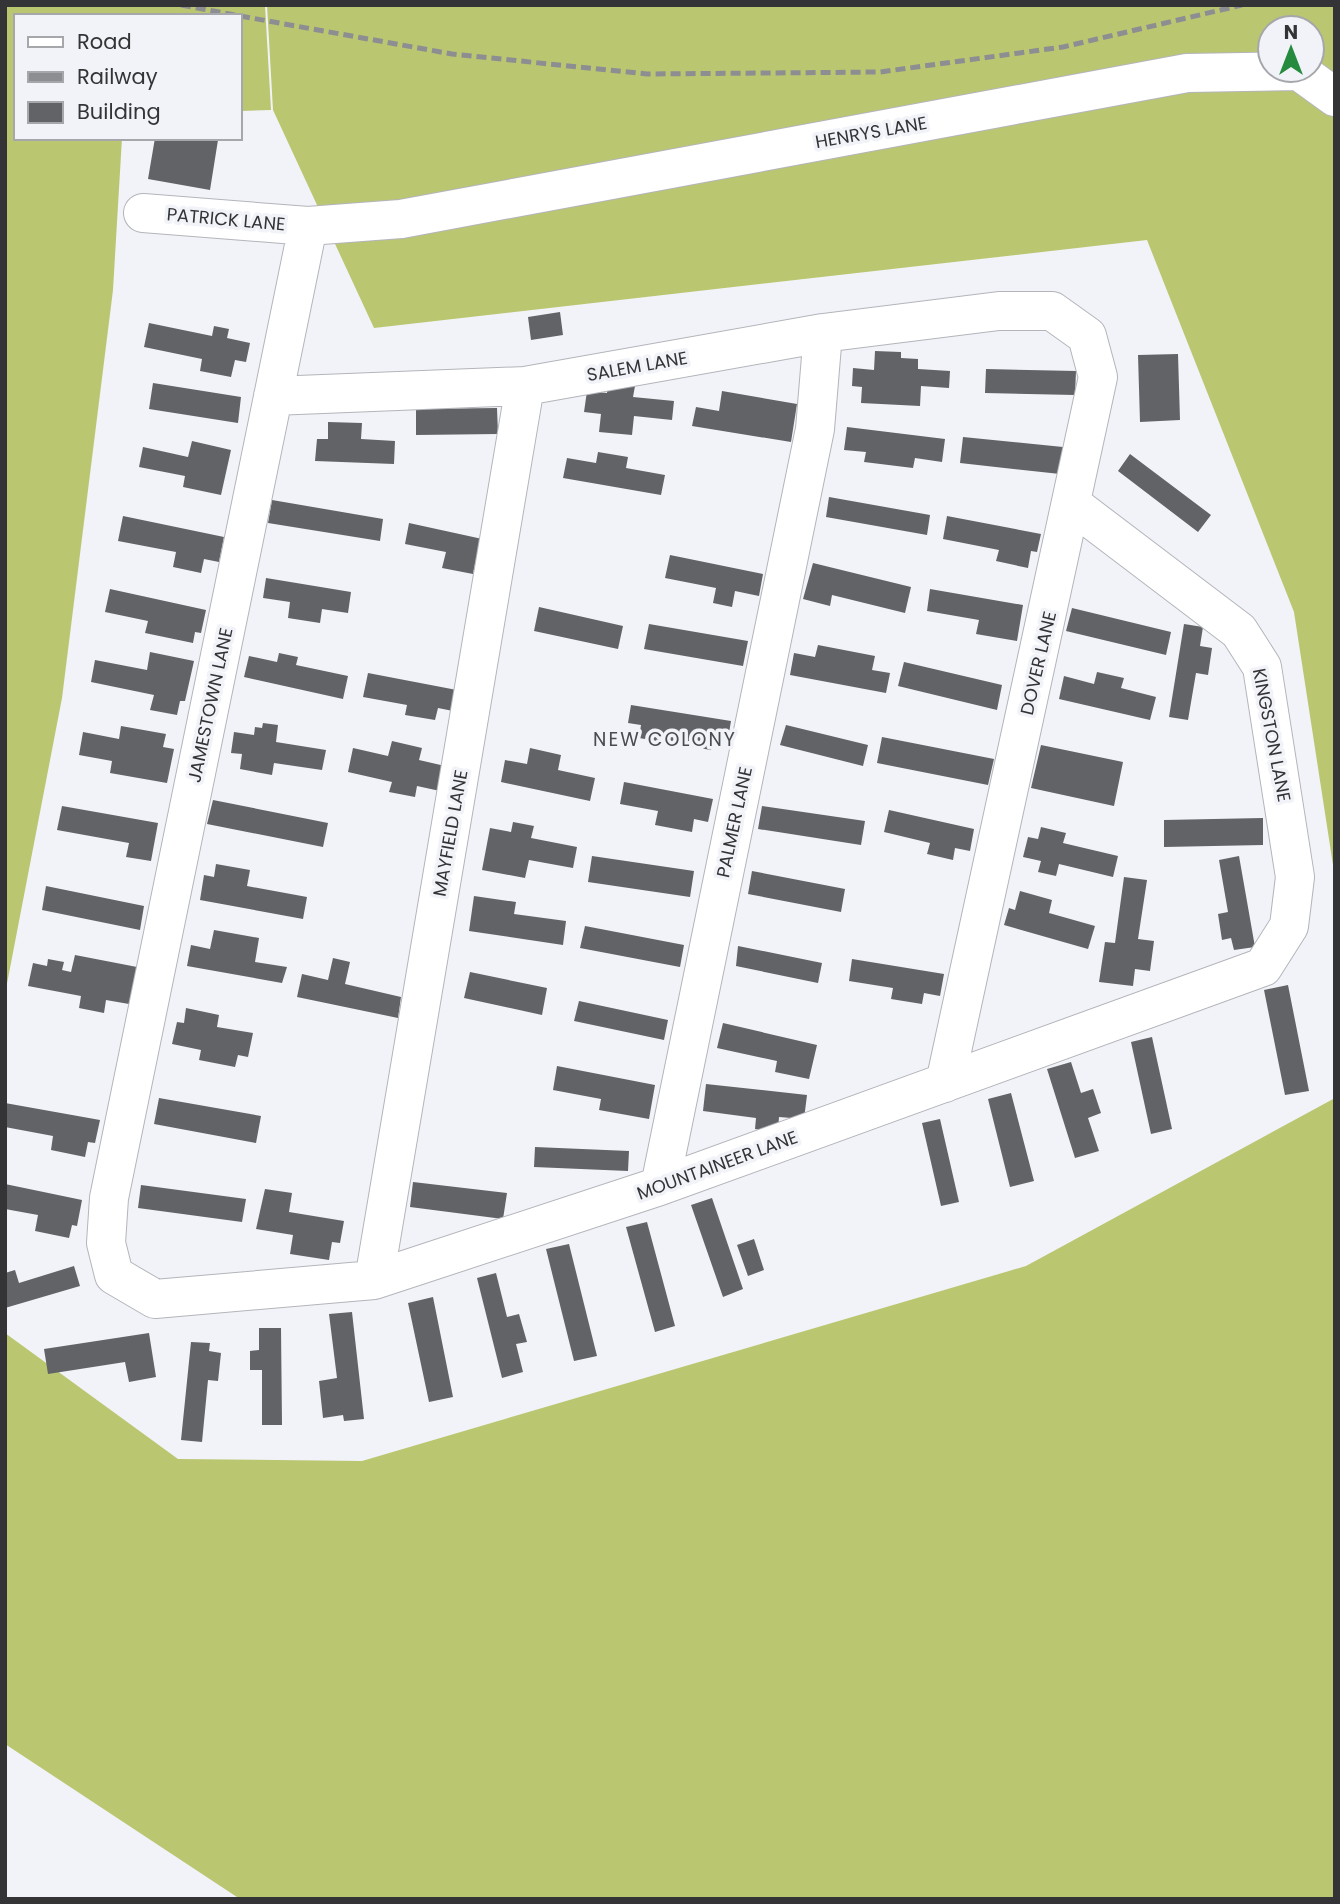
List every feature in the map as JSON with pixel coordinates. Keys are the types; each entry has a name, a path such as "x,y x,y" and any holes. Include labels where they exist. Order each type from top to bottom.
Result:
{"street":[{"name":"HENRYS LANE","path":"308,226 401,219 1187,73 1299,71 1335,97"},
{"name":"PATRICK LANE","path":"143,212 308,226"},
{"name":"JAMESTOWN LANE","path":"114,1275 106,1243 109,1198 308,226"},
{"name":"SALEM LANE","path":"274,396 525,386 822,333 999,311"},
{"name":"DOVER LANE","path":"945,1083 1073,505 1098,377 1087,336 1052,311 999,311"},
{"name":"PALMER LANE","path":"660,1186 815,429 822,333"},
{"name":"MAYFIELD LANE","path":"374,1280 525,386"},
{"name":"KINGSTON LANE","path":"1073,505 1239,631 1262,667 1295,877 1289,926"},
{"name":"MOUNTAINEER LANE","path":"114,1275 155,1299 374,1280 660,1186 1263,967 1289,926"}],"green space":[{"path":"5,5 265,5 271,110 242,111 242,14 14,14 14,140 122,140 113,290 62,698 5,994"},
{"path":"267,5 1335,5 1335,878 1294,612 1147,240 374,328 273,110"},
{"path":"1335,1098 1335,1899 240,1899 5,1744 5,1333 178,1459 362,1461 1026,1266"}],"building":[{"path":"155,140 218,140 210,190 148,179"},
{"path":"560,312 563,335 531,340 528,317"},
{"path":"149,323 212,336 214,326 229,329 227,338 250,343 246,362 235,360 231,377 200,371 202,359 144,347"},
{"path":"875,351 901,352 901,358 918,359 918,369 950,371 949,388 921,386 920,406 861,403 862,387 852,386 853,368 874,370"},
{"path":"1178,354 1180,420 1140,422 1138,355"},
{"path":"986,369 1076,371 1075,395 985,393"},
{"path":"153,383 241,397 238,423 149,409"},
{"path":"608,383 635,386 633,397 674,401 672,420 634,416 632,435 599,432 601,414 584,412 587,391 607,393"},
{"path":"722,391 797,404 791,442 692,426 696,407 719,411"},
{"path":"497,408 498,434 416,435 416,409"},
{"path":"328,422 362,423 361,439 395,441 394,464 315,461 317,439 328,439"},
{"path":"847,427 945,439 942,462 915,458 913,468 864,462 866,452 844,450"},
{"path":"963,437 1063,447 1060,474 960,463"},
{"path":"192,441 231,450 221,495 183,487 185,476 139,467 143,447 188,457"},
{"path":"598,452 628,457 626,468 665,475 661,495 563,478 567,458 596,463"},
{"path":"1130,454 1211,515 1198,532 1118,471"},
{"path":"829,497 930,515 927,535 826,517"},
{"path":"272,500 383,519 380,541 268,523"},
{"path":"123,516 224,537 219,562 204,559 201,573 173,567 176,552 118,541"},
{"path":"947,516 1041,534 1037,552 1031,551 1028,568 996,561 999,550 943,539"},
{"path":"409,523 496,542 491,563 476,559 473,574 442,568 446,552 405,544"},
{"path":"670,555 763,574 759,596 735,591 732,607 713,603 716,588 665,578"},
{"path":"813,563 911,587 905,613 832,595 830,606 803,599"},
{"path":"266,578 351,592 348,613 322,609 320,623 288,618 290,602 263,598"},
{"path":"110,589 206,610 201,633 195,632 193,643 145,633 148,621 105,612"},
{"path":"930,589 1023,605 1017,641 976,634 979,620 927,611"},
{"path":"539,607 623,626 618,649 534,631"},
{"path":"1072,608 1171,632 1166,655 1066,631"},
{"path":"649,624 748,641 743,666 644,649"},
{"path":"1184,624 1203,627 1200,646 1212,648 1208,675 1196,673 1188,720 1169,717"},
{"path":"818,645 875,656 872,670 890,673 886,693 790,675 794,653 815,657"},
{"path":"150,652 194,661 185,701 180,701 177,715 150,710 154,695 91,682 95,660 147,670"},
{"path":"279,653 298,657 296,665 348,676 343,699 244,677 249,656 277,662"},
{"path":"904,662 1002,685 997,710 898,686"},
{"path":"1097,672 1124,678 1121,688 1156,697 1150,720 1059,699 1064,676 1094,684"},
{"path":"368,673 462,691 458,712 438,708 435,720 405,715 407,705 363,697"},
{"path":"631,705 731,721 728,739 714,737 711,750 639,738 641,725 628,723"},
{"path":"263,723 278,725 276,742 326,750 322,770 274,763 272,775 240,769 242,754 231,753 234,732 254,735 255,727 262,728"},
{"path":"786,725 868,745 863,766 780,745"},
{"path":"121,726 166,734 163,747 174,749 167,783 110,773 112,761 79,755 83,732 119,739"},
{"path":"882,737 994,759 988,785 877,763"},
{"path":"392,741 422,748 419,760 445,766 440,791 417,786 415,797 389,792 392,782 348,772 353,748 388,756"},
{"path":"1041,745 1123,762 1114,806 1031,788"},
{"path":"530,748 561,755 558,770 595,778 590,801 501,782 505,760 527,764"},
{"path":"624,782 713,799 708,822 694,819 692,832 655,825 658,811 620,804"},
{"path":"213,800 328,823 323,847 207,824"},
{"path":"62,806 158,823 151,861 126,857 129,843 57,830"},
{"path":"762,806 865,821 861,845 758,829"},
{"path":"889,810 974,829 970,851 955,848 953,860 927,854 930,843 884,832"},
{"path":"1263,818 1263,845 1164,847 1164,820"},
{"path":"513,822 534,826 531,838 577,847 573,868 529,860 525,878 482,870 490,828 511,832"},
{"path":"1041,827 1066,833 1063,843 1118,856 1113,877 1059,864 1056,876 1038,872 1041,861 1023,857 1028,837 1038,839"},
{"path":"592,856 694,871 690,897 588,882"},
{"path":"1239,856 1255,947 1234,950 1231,938 1222,940 1218,914 1228,912 1219,860"},
{"path":"216,864 250,870 247,886 307,897 303,919 200,900 204,875 214,877"},
{"path":"752,871 845,889 841,912 748,894"},
{"path":"1124,877 1147,880 1138,939 1154,941 1150,971 1135,969 1133,986 1099,982 1105,942 1115,943"},
{"path":"46,886 144,906 140,930 42,910"},
{"path":"1020,891 1052,900 1049,913 1095,926 1088,949 1004,925 1009,908 1015,910"},
{"path":"474,896 516,902 514,914 566,921 563,945 469,931"},
{"path":"585,926 684,945 680,967 580,948"},
{"path":"214,930 259,938 255,962 287,967 282,983 187,966 191,945 210,949"},
{"path":"738,946 822,963 818,983 736,966"},
{"path":"75,955 137,967 129,1004 106,1000 104,1013 79,1008 81,996 28,986 33,963 47,966 48,959 64,962 62,970 71,972"},
{"path":"333,958 350,962 345,984 401,997 398,1018 297,997 302,974 328,980"},
{"path":"852,959 944,974 940,996 924,993 922,1004 891,999 893,988 849,981"},
{"path":"470,972 547,988 542,1015 464,998"},
{"path":"1288,985 1309,1091 1285,1095 1264,990"},
{"path":"579,1001 668,1020 664,1040 574,1021"},
{"path":"186,1008 219,1015 217,1027 253,1033 248,1057 238,1055 235,1067 199,1060 201,1050 172,1044 177,1022 184,1023"},
{"path":"723,1023 817,1045 809,1079 775,1072 777,1061 717,1048"},
{"path":"1152,1037 1172,1129 1151,1134 1131,1042"},
{"path":"1071,1062 1081,1093 1093,1089 1101,1113 1088,1118 1099,1151 1075,1158 1047,1069"},
{"path":"557,1066 655,1085 649,1119 599,1110 601,1099 553,1090"},
{"path":"706,1084 807,1095 804,1119 779,1117 778,1132 755,1129 756,1118 703,1111"},
{"path":"1011,1093 1034,1181 1010,1187 988,1099"},
{"path":"159,1098 261,1116 256,1143 154,1124"},
{"path":"5,1103 100,1120 95,1143 88,1142 85,1157 51,1150 53,1136 5,1127"},
{"path":"940,1119 959,1202 941,1206 922,1123"},
{"path":"535,1147 629,1151 628,1171 534,1167"},
{"path":"413,1182 507,1193 503,1219 410,1207"},
{"path":"5,1184 82,1200 77,1226 72,1225 69,1238 35,1231 38,1215 5,1209"},
{"path":"141,1185 246,1199 242,1222 138,1208"},
{"path":"265,1189 292,1193 289,1212 344,1221 340,1243 332,1242 329,1260 290,1254 293,1235 256,1229"},
{"path":"712,1198 743,1289 723,1297 691,1205"},
{"path":"647,1222 675,1326 655,1332 626,1227"},
{"path":"754,1239 764,1270 748,1276 737,1245"},
{"path":"569,1244 597,1356 574,1361 546,1249"},
{"path":"74,1266 80,1286 5,1308 5,1273 15,1270 19,1283"},
{"path":"496,1273 507,1317 519,1314 527,1342 516,1344 523,1372 502,1378 477,1278"},
{"path":"433,1297 453,1397 429,1402 408,1303"},
{"path":"352,1312 364,1419 344,1421 343,1415 323,1418 319,1381 337,1378 329,1314"},
{"path":"259,1328 281,1328 282,1425 262,1425 262,1370 250,1370 250,1351 259,1350"},
{"path":"149,1333 156,1377 129,1382 125,1362 48,1374 44,1349"},
{"path":"191,1342 210,1343 209,1351 221,1353 218,1381 208,1380 202,1442 181,1440"}],"railway":[{"path":"181,5 229,14"},
{"path":"242,16 452,54 647,74 880,72 1063,47 1242,5"}],"district":[{"name":"NEW COLONY","path":"665,739"}]}
